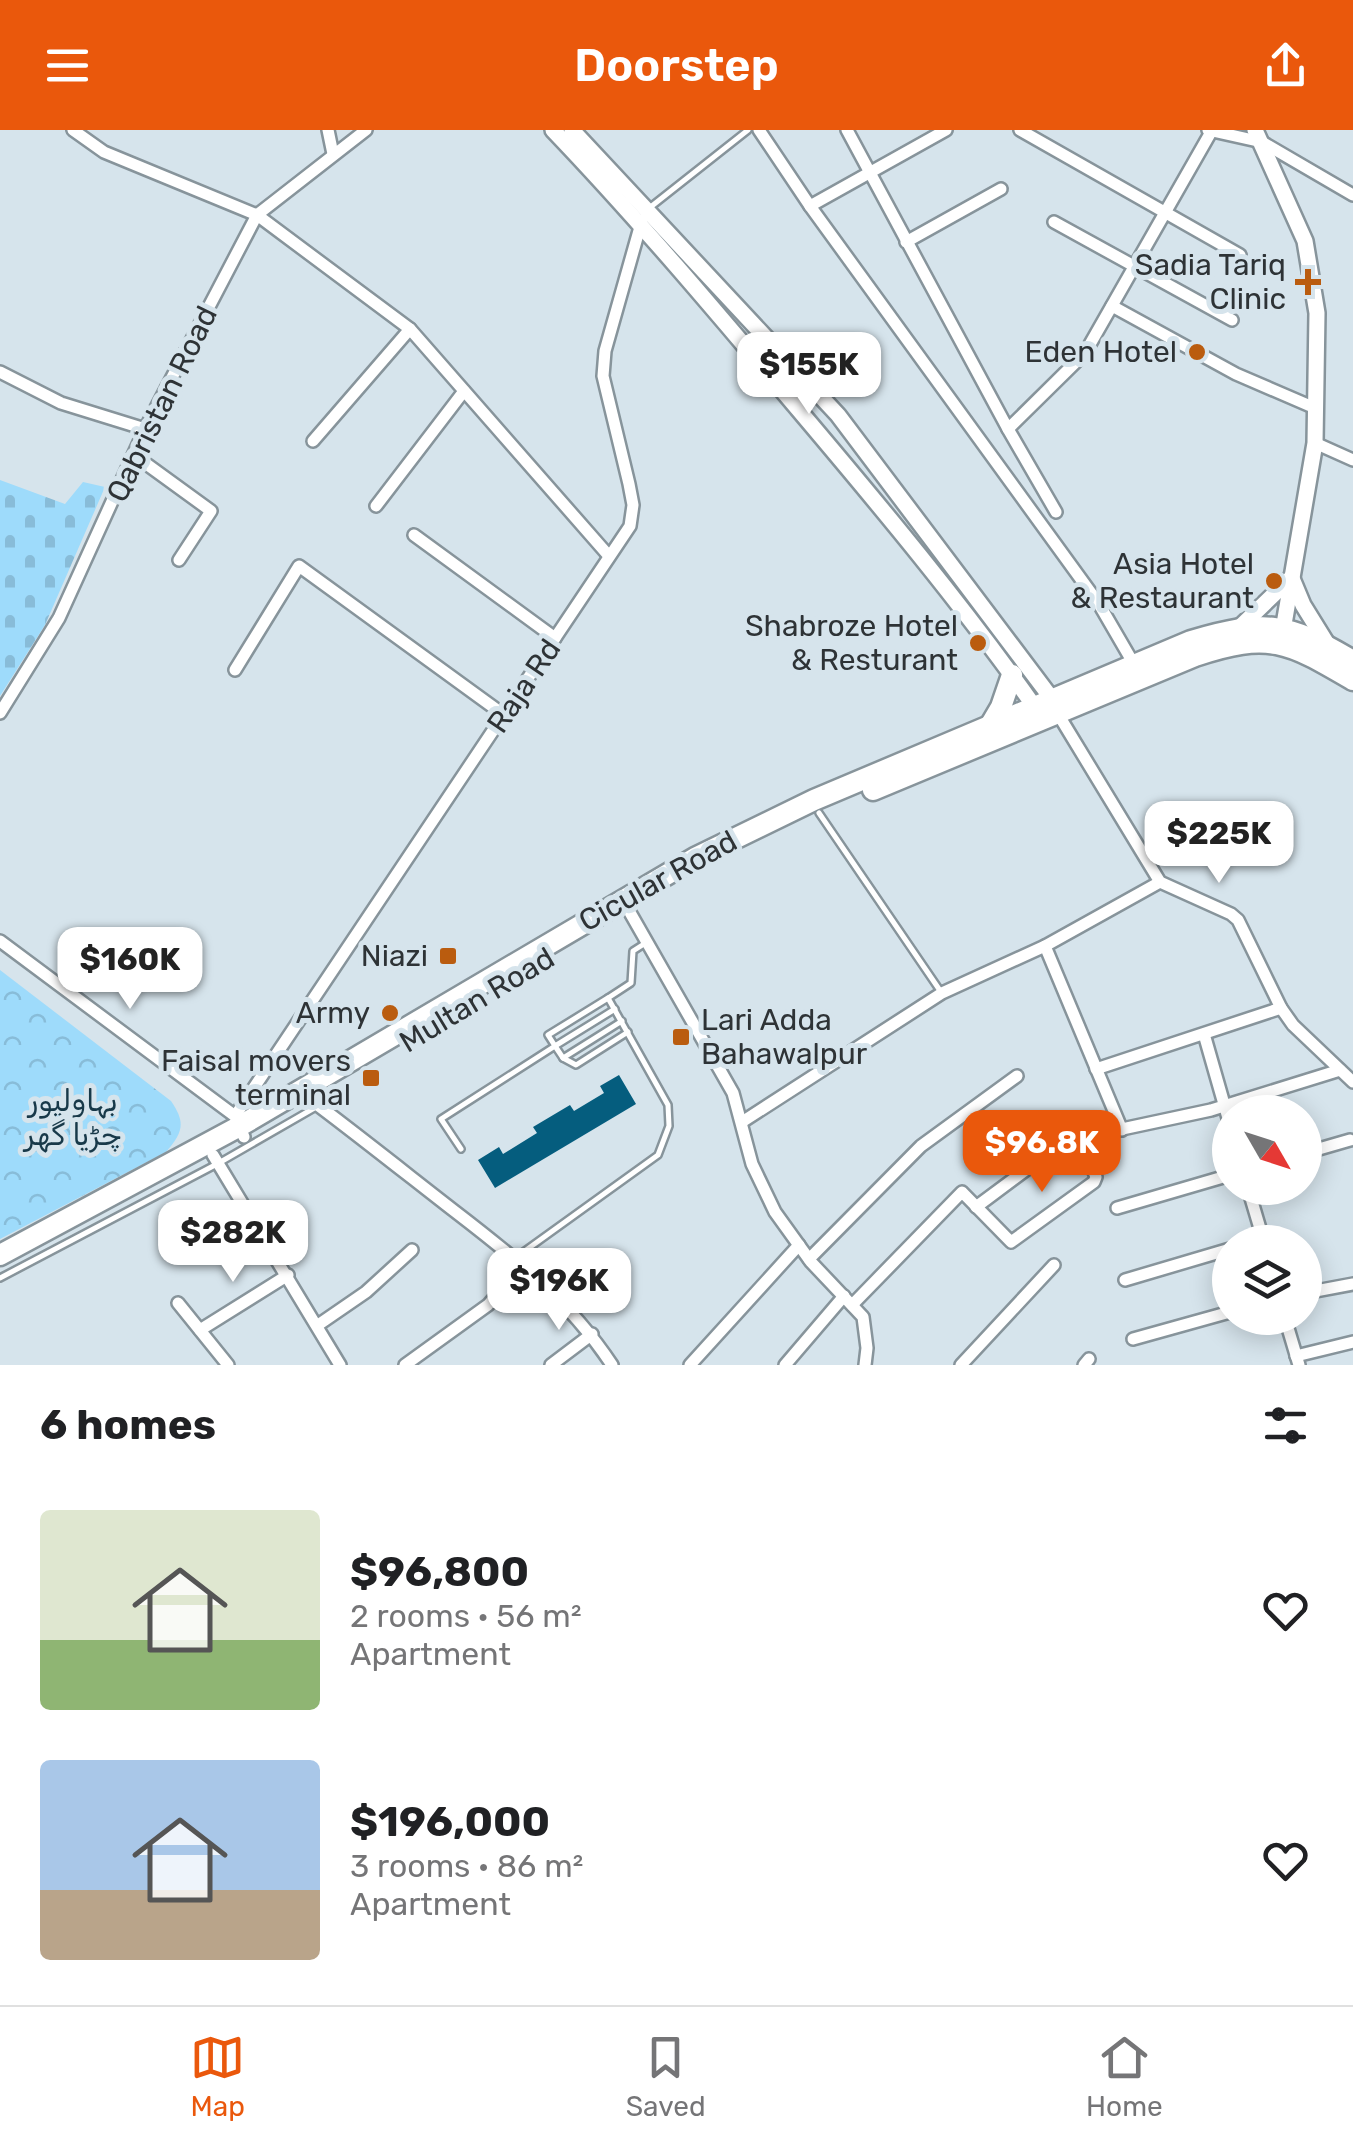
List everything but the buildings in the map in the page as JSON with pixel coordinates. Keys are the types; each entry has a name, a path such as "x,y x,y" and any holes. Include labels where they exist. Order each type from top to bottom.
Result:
{"highway":[{"name":"Cicular Road","path":"0,1256 240,1127 314,1096 638,890 695,858 816,807 991,724 1048,706 1191,641 1238,629 1308,634 1353,662"},
{"name":"Multan Road","path":"314,1096 628,909 816,807 1048,706 1227,645 1282,635 1353,680"},
{"path":"991,724 1002,707 1012,674"},
{"path":"0,1268 215,1160 240,1127"}],"main road":[{"path":"553,130 644,216 838,415 1048,706"},
{"path":"572,130 1012,674 1048,706"},
{"path":"1259,136 1305,241 1317,312 1315,443 1282,635"},
{"path":"1238,629 1292,577"},
{"path":"1292,577 1303,605 1330,647"}],"street":[{"path":"73,130 104,152 257,215 410,328 610,556"},
{"path":"328,130 333,154"},
{"name":"Qabristan Road","path":"0,713 59,618 145,429 257,215 366,130"},
{"path":"759,130 1099,604 1135,666"},
{"path":"847,130 1056,512"},
{"path":"810,206 946,130"},
{"path":"1020,130 1240,254"},
{"path":"1008,429 1085,354 1209,131 1259,136 1353,195"},
{"path":"906,242 1002,189"},
{"name":"Raja Rd","path":"240,1127 630,526 633,505 603,376 605,351 644,216"},
{"path":"1054,222 1232,320"},
{"path":"1112,306 1236,374 1315,408"},
{"path":"314,441 410,328"},
{"path":"0,372 61,404 145,429"},
{"path":"376,506 464,391"},
{"path":"1315,443 1353,460"},
{"path":"134,455 211,511 179,560"},
{"path":"414,534 555,638"},
{"path":"235,670 295,569 304,567 504,715"},
{"path":"1048,706 1160,882 1238,920 1293,1025 1353,1082"},
{"path":"742,1122 942,994 1044,946 1160,882"},
{"path":"628,909 733,1093 760,1184 809,1259 866,1323 865,1365"},
{"path":"0,941 240,1127"},
{"path":"1044,946 1122,1130"},
{"path":"1096,1070 1281,1008"},
{"path":"1204,1034 1221,1095"},
{"path":"1259,1095 1340,1070"},
{"path":"809,1259 921,1146 1016,1076"},
{"path":"314,1096 558,1297 592,1334 612,1365"},
{"path":"976,1207 1058,1146 1212,1109"},
{"path":"784,1365 962,1192 1012,1241 1096,1180 1080,1138"},
{"path":"1322,1148 1350,1140"},
{"path":"215,1160 340,1365"},
{"path":"1117,1208 1212,1180"},
{"path":"690,1365 799,1245"},
{"path":"318,1326 366,1292 412,1250"},
{"path":"1126,1280 1212,1254"},
{"path":"405,1365 488,1305 519,1262"},
{"path":"961,1365 1054,1265"},
{"path":"200,1330 288,1275"},
{"path":"1322,1290 1353,1284"},
{"path":"178,1302 228,1365"},
{"path":"1133,1339 1212,1317"},
{"path":"550,1365 592,1334"},
{"path":"1291,1335 1298,1360 1353,1342"}],"lane":[{"path":"644,216 748,130"},
{"path":"816,807 942,994"},
{"path":"628,1032 576,1064 563,1058 548,1035 631,984 633,950 647,943"},
{"path":"519,1262 658,1155 663,1146 669,1126 668,1105 608,998"},
{"path":"461,1150 441,1119 615,1010"},
{"path":"563,1058 622,1021"},
{"path":"0,1278 215,1160 314,1096"}],"green space":[{"path":"0,480 65,504 83,482 105,487 45,625 0,696"},
{"name":"بہاولپور چڑیا گھر","path":"0,970 171,1101 180,1127 166,1152 0,1239"}],"place":[{"name":"Sadia Tariq Clinic","path":"1308,282"},
{"name":"Eden Hotel","path":"1197,352"},
{"name":"Asia Hotel & Restaurant","path":"1274,581"},
{"name":"Shabroze Hotel & Resturant","path":"978,643"},
{"name":"Niazi","path":"448,956"},
{"name":"Army","path":"390,1013"},
{"name":"Lari Adda Bahawalpur","path":"681,1037"},
{"name":"Faisal movers terminal","path":"371,1078"}]}
